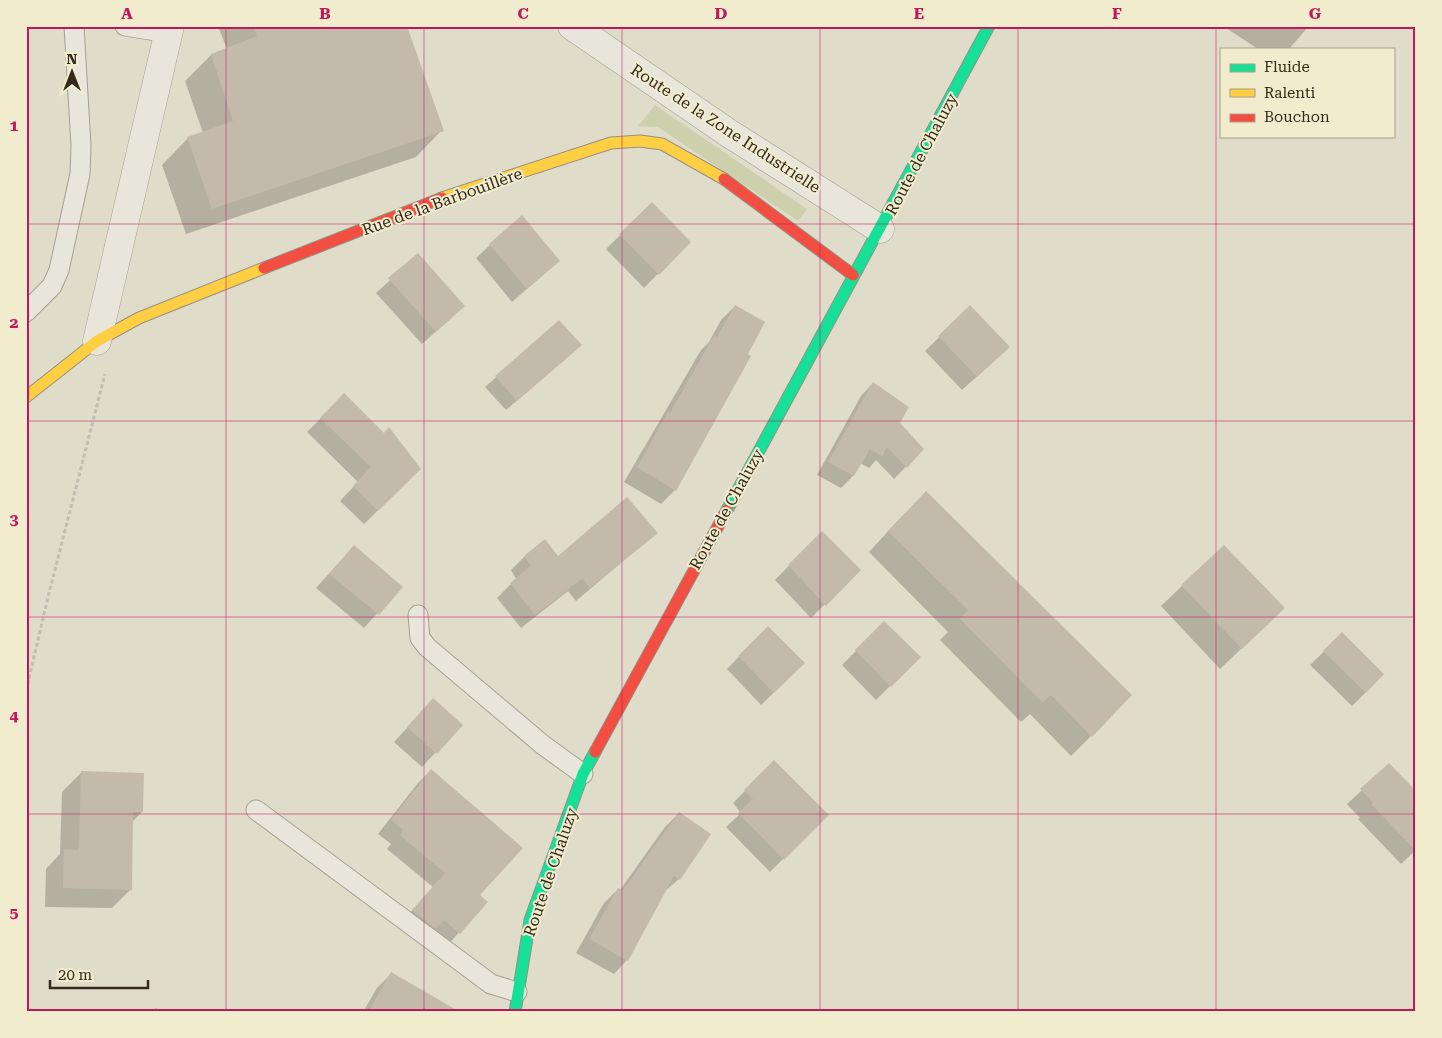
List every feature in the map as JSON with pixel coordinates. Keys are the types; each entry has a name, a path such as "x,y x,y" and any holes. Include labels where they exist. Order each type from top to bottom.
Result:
{"street":[{"name":"Route de la Zone Industrielle","path":"572,26 730,134 880,228"},
{"name":"Route de Chaluzy","path":"515,1012 530,920 583,774 989,26"},
{"path":"107,336 170,30"},
{"name":"Rue de la Barbouillère","path":"26,397 107,336 139,318 462,190 611,143 640,141 662,144 716,174 853,275"}],"lane":[{"path":"26,312 52,286 59,270 80,174 81,146 74,26"},
{"path":"125,26 170,30"},
{"path":"418,615 420,638 427,648 543,745 583,774"},
{"path":"256,810 491,984 517,992"}],"path":[{"path":"26,691 107,336"}],"green space":[{"path":"655,105 807,209 798,221 658,127 638,126"}],"building":[{"path":"254,26 407,26 444,131 212,209 187,137 233,121 211,54 257,36"},
{"path":"652,202 691,242 659,275 619,234"},
{"path":"522,215 560,261 527,289 489,244"},
{"path":"418,253 465,306 436,332 388,278"},
{"path":"735,305 765,322 748,354 751,356 676,491 637,467 714,335 717,337"},
{"path":"970,305 1010,347 977,377 938,336"},
{"path":"559,320 582,345 517,401 495,376"},
{"path":"873,382 909,407 900,423 924,449 907,468 887,447 882,456 870,449 854,476 828,462"},
{"path":"344,393 384,433 389,427 421,469 378,511 353,486 371,467 320,418"},
{"path":"926,491 1132,695 1092,737 1051,695 1042,702 960,619 968,610 888,531"},
{"path":"627,497 658,533 590,588 583,578 535,615 510,583 531,566 524,556 545,539 558,556"},
{"path":"822,531 861,570 826,606 788,565"},
{"path":"354,545 403,587 379,615 329,574"},
{"path":"1224,545 1285,608 1242,649 1181,585"},
{"path":"884,621 921,657 891,687 855,650"},
{"path":"768,626 805,663 774,693 738,656"},
{"path":"1342,632 1384,674 1366,693 1323,651"},
{"path":"433,698 463,725 437,754 407,727"},
{"path":"774,760 829,815 784,860 738,813 753,799 744,790"},
{"path":"1389,763 1416,791 1416,851 1371,804 1373,803 1360,789"},
{"path":"431,769 523,848 480,895 488,902 460,934 444,920 436,929 412,910 445,873 400,835 403,830 391,820"},
{"path":"81,771 144,773 143,812 133,812 132,890 63,888 64,849 79,850"},
{"path":"679,812 711,834 680,880 674,876 628,961 589,939 618,888 623,890"},
{"path":"391,972 460,1012 368,1012"}],"traffic: fast":[{"path":"727,510 989,26"},
{"path":"515,1012 530,920 583,774 595,752"}],"traffic: slow":[{"path":"442,198 611,143 640,141 662,144 724,179"},
{"path":"26,397 97,341 139,318 264,268"}],"traffic: jam":[{"path":"724,179 853,275"},
{"path":"264,268 442,198"},
{"path":"595,752 727,510"}]}
